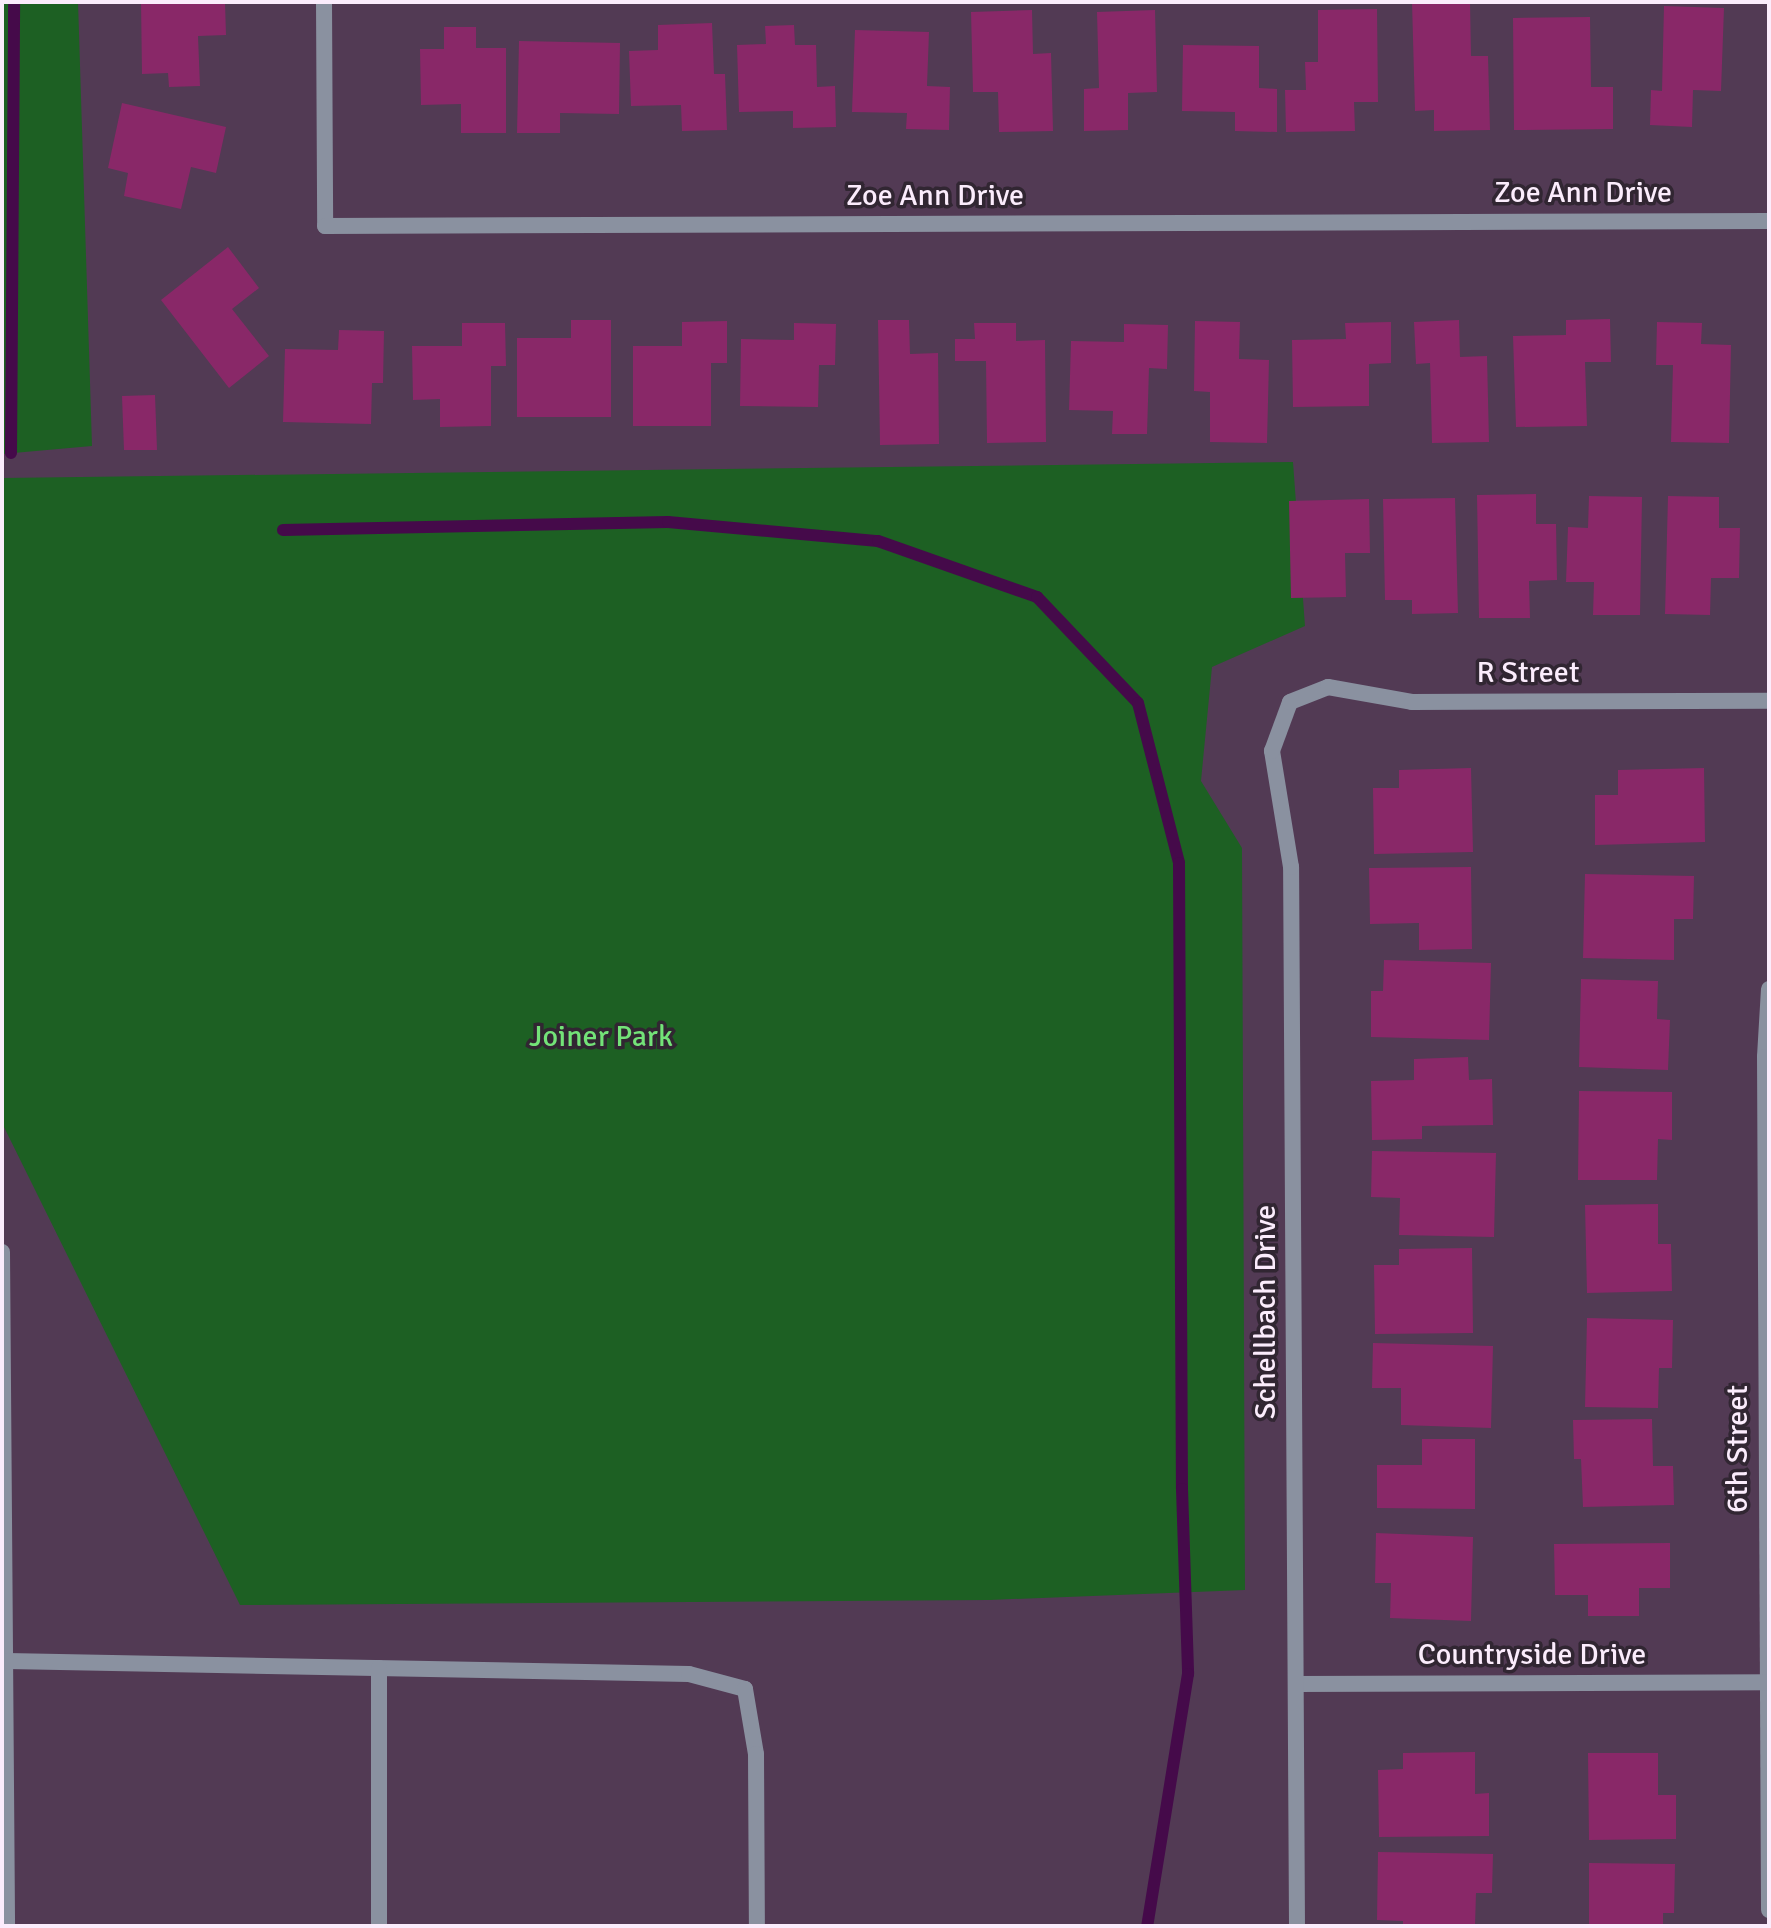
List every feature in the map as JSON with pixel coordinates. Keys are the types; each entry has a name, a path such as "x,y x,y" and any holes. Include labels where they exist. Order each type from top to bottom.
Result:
{"street":[{"name":"Zoe Ann Drive","path":"324,2 325,226 1769,221"},
{"name":"R Street","path":"1290,702 1328,687 1412,702 1769,701"},
{"name":"Schellbach Drive","path":"1290,702 1272,751 1291,867 1297,1926"},
{"name":"6th Street","path":"1769,989 1765,1057 1769,1910"},
{"path":"2,1252 7,1926"},
{"path":"7,1661 689,1674 745,1689 756,1754 757,1926"},
{"path":"379,1668 379,1926"},
{"name":"Countryside Drive","path":"1296,1684 1768,1682"}],"green space":[{"path":"2,2 78,2 92,446 2,454"},
{"name":"Joiner Park","path":"1293,462 1305,626 1212,667 1201,781 1242,848 1245,1590 989,1600 240,1605 2,1123 2,478"}],"building":[{"path":"141,2 225,2 226,35 198,36 200,86 169,87 168,73 142,74"},
{"path":"1412,2 1470,2 1471,56 1488,56 1490,130 1434,131 1434,110 1415,111"},
{"path":"1664,6 1724,8 1721,91 1693,90 1692,127 1650,125 1651,90 1662,91"},
{"path":"1377,9 1378,102 1354,102 1355,131 1286,132 1285,90 1306,90 1305,62 1318,62 1318,10"},
{"path":"1032,10 1033,54 1051,53 1053,131 999,132 998,92 973,92 971,12"},
{"path":"1155,10 1157,92 1128,93 1128,130 1084,131 1084,89 1099,88 1097,12"},
{"path":"1590,17 1591,87 1613,87 1613,129 1514,130 1513,18"},
{"path":"712,23 714,74 725,74 727,130 682,131 681,105 631,106 629,51 658,50 658,25"},
{"path":"794,25 795,45 816,45 817,87 835,86 836,127 793,128 793,111 739,112 737,45 766,44 765,26"},
{"path":"444,27 476,27 476,48 506,48 506,133 461,133 461,104 421,105 420,49 444,49"},
{"path":"855,30 929,32 927,86 950,87 949,130 906,129 907,113 852,112"},
{"path":"519,41 620,43 619,114 560,113 560,133 517,133"},
{"path":"1183,45 1259,46 1259,88 1277,89 1277,132 1235,131 1235,112 1182,111"},
{"path":"122,103 226,127 216,173 191,167 181,209 124,196 128,173 108,168"},
{"path":"228,247 259,288 232,309 269,356 229,388 161,300"},
{"path":"1610,319 1611,362 1585,362 1587,426 1516,427 1513,336 1566,335 1566,320"},
{"path":"571,320 611,320 611,417 517,417 517,338 571,338"},
{"path":"878,320 909,320 910,354 938,353 939,444 880,445"},
{"path":"1459,320 1460,357 1487,356 1489,442 1432,443 1430,363 1416,364 1414,322"},
{"path":"727,321 727,363 711,363 711,426 633,426 633,346 682,346 682,322"},
{"path":"1195,321 1240,322 1239,359 1269,360 1267,443 1210,442 1210,392 1194,391"},
{"path":"1391,322 1391,363 1369,364 1369,406 1293,407 1292,340 1346,339 1345,323"},
{"path":"1657,322 1702,323 1701,344 1731,345 1729,443 1671,442 1673,365 1656,365"},
{"path":"462,323 505,323 506,366 491,366 491,426 440,427 440,399 413,400 412,346 462,346"},
{"path":"794,323 836,324 835,365 819,365 818,407 740,406 741,339 794,340"},
{"path":"974,323 1016,323 1016,341 1045,340 1046,442 987,443 986,361 955,361 955,339 975,339"},
{"path":"1124,324 1168,325 1167,369 1149,368 1147,434 1112,434 1113,411 1069,410 1071,341 1124,342"},
{"path":"339,330 384,331 383,383 372,383 371,424 283,422 285,349 338,350"},
{"path":"155,395 157,450 124,450 122,396"},
{"path":"1536,494 1536,524 1556,524 1557,580 1529,581 1530,618 1479,618 1477,495"},
{"path":"1589,496 1642,497 1640,615 1593,615 1594,582 1566,582 1568,527 1588,528"},
{"path":"1668,496 1719,497 1719,528 1740,528 1739,578 1711,578 1710,615 1665,614"},
{"path":"1455,498 1458,613 1412,614 1412,600 1385,600 1383,499"},
{"path":"1369,499 1370,553 1345,553 1346,597 1291,598 1289,501"},
{"path":"1471,768 1473,852 1374,854 1373,788 1399,788 1399,770"},
{"path":"1704,768 1705,842 1595,845 1595,795 1618,795 1618,770"},
{"path":"1471,867 1472,949 1419,950 1419,923 1370,924 1369,868"},
{"path":"1585,874 1694,876 1693,919 1674,919 1674,960 1583,958"},
{"path":"1384,960 1491,963 1489,1040 1371,1037 1371,991 1383,991"},
{"path":"1581,979 1658,981 1657,1019 1670,1020 1668,1070 1579,1067"},
{"path":"1468,1057 1469,1080 1492,1079 1493,1125 1422,1126 1422,1139 1372,1140 1371,1081 1414,1080 1414,1059"},
{"path":"1579,1091 1672,1092 1672,1140 1658,1139 1657,1180 1578,1180"},
{"path":"1372,1151 1496,1153 1494,1237 1399,1235 1400,1198 1371,1197"},
{"path":"1658,1204 1658,1244 1671,1244 1672,1291 1587,1293 1585,1205"},
{"path":"1472,1248 1473,1333 1375,1334 1374,1265 1399,1265 1399,1249"},
{"path":"1587,1318 1673,1320 1672,1368 1659,1368 1658,1408 1585,1407"},
{"path":"1373,1343 1493,1346 1491,1428 1401,1425 1401,1388 1372,1388"},
{"path":"1652,1419 1653,1466 1673,1466 1674,1505 1583,1507 1581,1459 1574,1459 1573,1420"},
{"path":"1422,1439 1475,1439 1475,1509 1377,1508 1377,1465 1422,1465"},
{"path":"1376,1533 1473,1537 1471,1621 1390,1618 1391,1583 1375,1583"},
{"path":"1670,1543 1670,1588 1639,1588 1639,1616 1588,1616 1588,1595 1555,1595 1554,1544"},
{"path":"1475,1752 1475,1794 1489,1793 1489,1836 1379,1837 1378,1770 1403,1769 1403,1753"},
{"path":"1588,1753 1658,1753 1658,1795 1676,1795 1676,1839 1589,1840"},
{"path":"1378,1852 1493,1854 1492,1893 1476,1893 1475,1926 1403,1926 1403,1921 1377,1920"},
{"path":"1589,1863 1675,1864 1674,1913 1663,1913 1663,1926 1589,1926"}],"waterway":[{"path":"11,453 14,2"},
{"path":"283,530 668,522 878,541 1037,597 1138,703 1179,863 1182,1489 1188,1674 1147,1926"}]}
